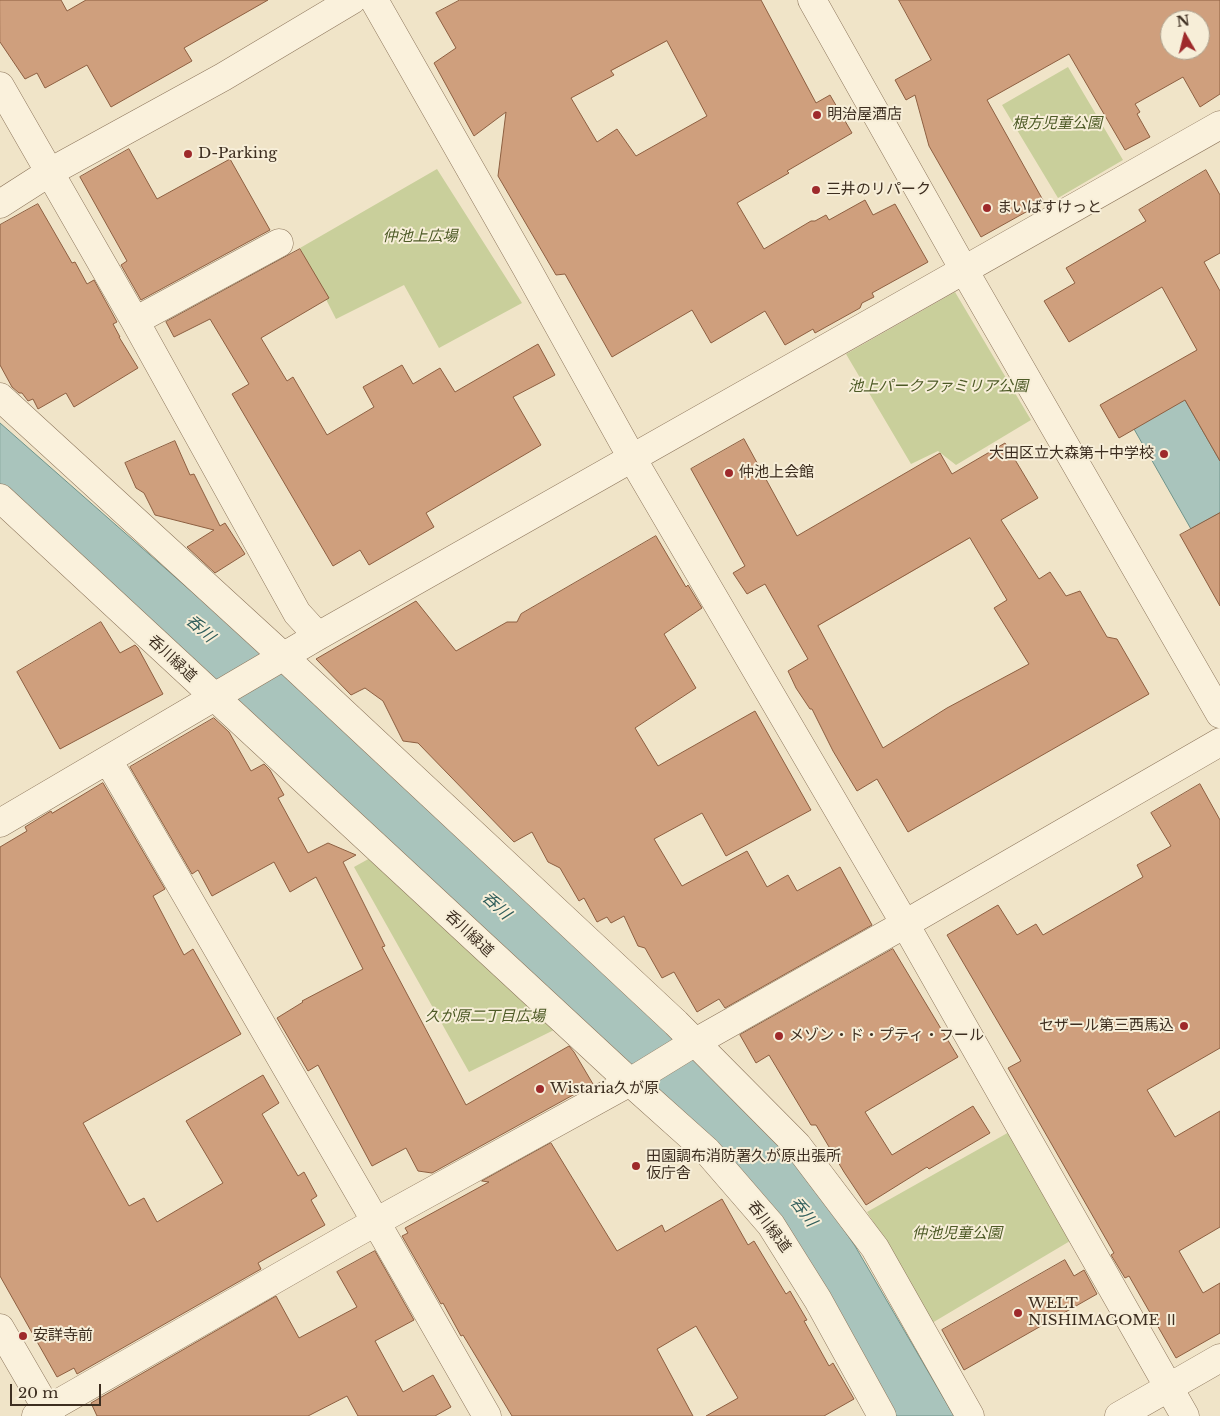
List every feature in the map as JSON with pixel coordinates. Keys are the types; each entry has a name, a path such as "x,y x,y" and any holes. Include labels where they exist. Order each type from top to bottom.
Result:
{"street":[{"path":"0,204 50,172 223,77 352,0"},
{"path":"374,0 632,458 905,924 1185,1416"},
{"path":"812,0 964,270 1220,714"},
{"path":"0,86 135,321 297,613 318,636"},
{"path":"0,823 279,661 318,636 1220,125"},
{"path":"135,321 279,243"},
{"path":"0,397 279,661 797,1145 875,1248 970,1416"},
{"name":"呑川緑道","path":"0,498 219,695 634,1079 707,1151 770,1225 818,1300 882,1416"},
{"path":"0,1328 44,1414 376,1222 634,1079 691,1044 905,924 1220,742"},
{"path":"108,760 487,1416"},
{"path":"1119,1416 1220,1358"}],"green space":[{"name":"根方児童公園","path":"1068,67 1123,160 1058,198 1002,105"},
{"name":"仲池上広場","path":"437,169 522,303 439,348 404,285 336,319 300,248"},
{"name":"池上パークファミリア公園","path":"955,292 1031,420 956,465 938,451 911,464 846,354"},
{"name":"久が原二丁目広場","path":"372,857 558,1028 469,1072 354,867"},
{"name":"仲池児童公園","path":"1011,1131 1070,1241 932,1323 867,1212"}],"water":[{"path":"1185,400 1220,461 1220,513 1191,529 1134,429"},
{"name":"呑川","path":"0,423 283,672 691,1055 794,1157 855,1246 954,1416 894,1416 783,1225 0,488"}],"building":[{"path":"0,0 61,0 67,11 86,0 268,0 184,48 192,61 111,107 87,65 45,88 37,73 25,79 0,42"},
{"path":"460,0 761,0 816,103 830,95 852,133 737,203 764,249 811,221 826,215 829,220 865,200 873,215 895,204 928,262 872,293 874,297 862,303 860,308 815,333 813,329 785,345 765,311 711,343 692,310 612,357 565,274 556,275 498,176 506,112 474,136 434,63 456,48 436,13","holes":["667,41 707,116 636,156 617,129 597,142 571,98 614,75 611,71"]},
{"path":"899,0 1220,0 1220,94 1200,107 1183,77 1135,104 1140,112 1137,114 1150,137 1125,150 1069,54 987,100 1044,202 981,237 929,146 915,95 906,100 895,80 931,60"},
{"path":"129,149 157,199 230,159 270,230 141,300 121,265 127,261 80,177"},
{"path":"1206,170 1220,195 1220,253 1204,262 1220,291 1220,461 1185,400 1119,438 1100,405 1197,350 1162,287 1069,342 1044,301 1075,283 1066,268 1146,221 1139,210"},
{"path":"38,204 72,263 75,262 87,284 94,280 117,322 113,324 119,337 138,368 74,407 66,393 38,409 33,399 28,401 22,393 19,393 12,387 0,365 0,225"},
{"path":"300,249 329,298 261,338 287,381 293,377 327,435 374,407 363,387 402,365 413,384 440,368 455,392 538,344 555,375 513,397 541,445 426,513 434,527 369,565 360,550 333,566 232,394 249,384 210,319 174,337 166,322"},
{"path":"744,439 797,536 940,453 952,474 1005,443 1038,498 1001,520 1039,579 1050,572 1066,596 1080,591 1107,637 1117,639 1149,694 908,832 877,779 857,791 833,751 812,709 810,709 796,688 788,671 808,659 765,584 747,594 733,573 745,566 691,469","holes":["970,538 1007,600 994,608 1029,664 947,708 883,748 818,626"]},
{"path":"175,441 190,475 194,474 220,526 225,523 245,554 215,573 187,547 214,530 155,515 144,493 136,488 125,463"},
{"path":"1220,513 1220,606 1180,535"},
{"path":"656,536 686,587 688,585 702,608 664,634 696,688 635,728 658,766 755,711 811,810 726,856 702,813 654,839 682,886 747,851 767,887 788,875 797,891 840,867 872,925 725,1008 719,999 697,1012 674,972 662,978 645,948 638,946 624,916 611,923 607,917 597,922 584,898 579,901 560,868 548,862 532,832 514,842 418,743 403,741 383,701 365,688 351,695 316,659 416,601 456,651 507,622 517,622 521,614"},
{"path":"101,622 120,653 135,645 138,648 163,694 60,749 17,672"},
{"path":"214,718 229,732 251,771 264,764 270,770 284,795 278,798 308,853 328,843 356,855 343,862 385,946 382,947 466,1105 569,1046 593,1084 432,1173 418,1171 406,1148 372,1166 318,1065 308,1071 277,1018 302,1001 363,969 316,877 290,892 274,862 212,896 198,870 192,874 130,767"},
{"path":"103,783 165,889 153,896 184,955 193,949 241,1034 83,1123 129,1206 144,1198 157,1222 223,1183 186,1121 263,1075 279,1103 262,1114 298,1176 304,1172 317,1196 311,1200 325,1225 258,1263 261,1269 77,1374 74,1368 57,1377 0,1276 0,847 27,831 25,827"},
{"path":"1200,784 1220,820 1220,1048 1147,1090 1175,1137 1220,1111 1220,1227 1179,1251 1203,1293 1220,1283 1220,1333 1176,1358 1129,1276 1125,1278 1111,1255 1114,1253 1008,1068 1021,1061 947,935 998,905 1017,935 1036,924 1043,935 1143,877 1137,865 1171,846 1151,813"},
{"path":"893,949 958,1057 865,1112 892,1155 973,1106 990,1133 929,1169 927,1167 866,1205 816,1125 811,1125 769,1055 756,1063 740,1035"},
{"path":"551,1143 617,1251 662,1225 665,1232 722,1199 748,1245 754,1241 786,1294 790,1291 807,1320 804,1321 829,1366 833,1363 854,1399 824,1416 706,1416 738,1398 696,1326 657,1349 693,1416 512,1416 463,1335 461,1336 443,1303 441,1304 402,1236 408,1233 405,1228 489,1182 482,1181"},
{"path":"375,1251 414,1320 375,1341 403,1392 433,1375 451,1407 435,1416 358,1416 347,1396 308,1416 97,1416 91,1403 276,1296 299,1338 357,1307 337,1272"},
{"name":"WELT NISHIMAGOME Ⅱ","path":"1065,1260 1074,1276 1084,1270 1097,1294 964,1370 942,1330"}],"place":[{"name":"明治屋酒店","path":"817,115"},
{"name":"D-Parking","path":"188,154"},
{"name":"三井のリパーク","path":"816,190"},
{"name":"まいばすけっと","path":"987,208"},
{"name":"大田区立大森第十中学校","path":"1164,454"},
{"name":"仲池上会館","path":"729,473"},
{"name":"セザール第三西馬込","path":"1184,1026"},
{"name":"メゾン・ド・プティ・フール","path":"779,1036"},
{"name":"Wistaria久が原","path":"540,1089"},
{"name":"田園調布消防署久が原出張所 仮庁舎","path":"636,1166"},
{"name":"WELT NISHIMAGOME Ⅱ","path":"1018,1313"},
{"name":"安詳寺前","path":"23,1336"}]}
